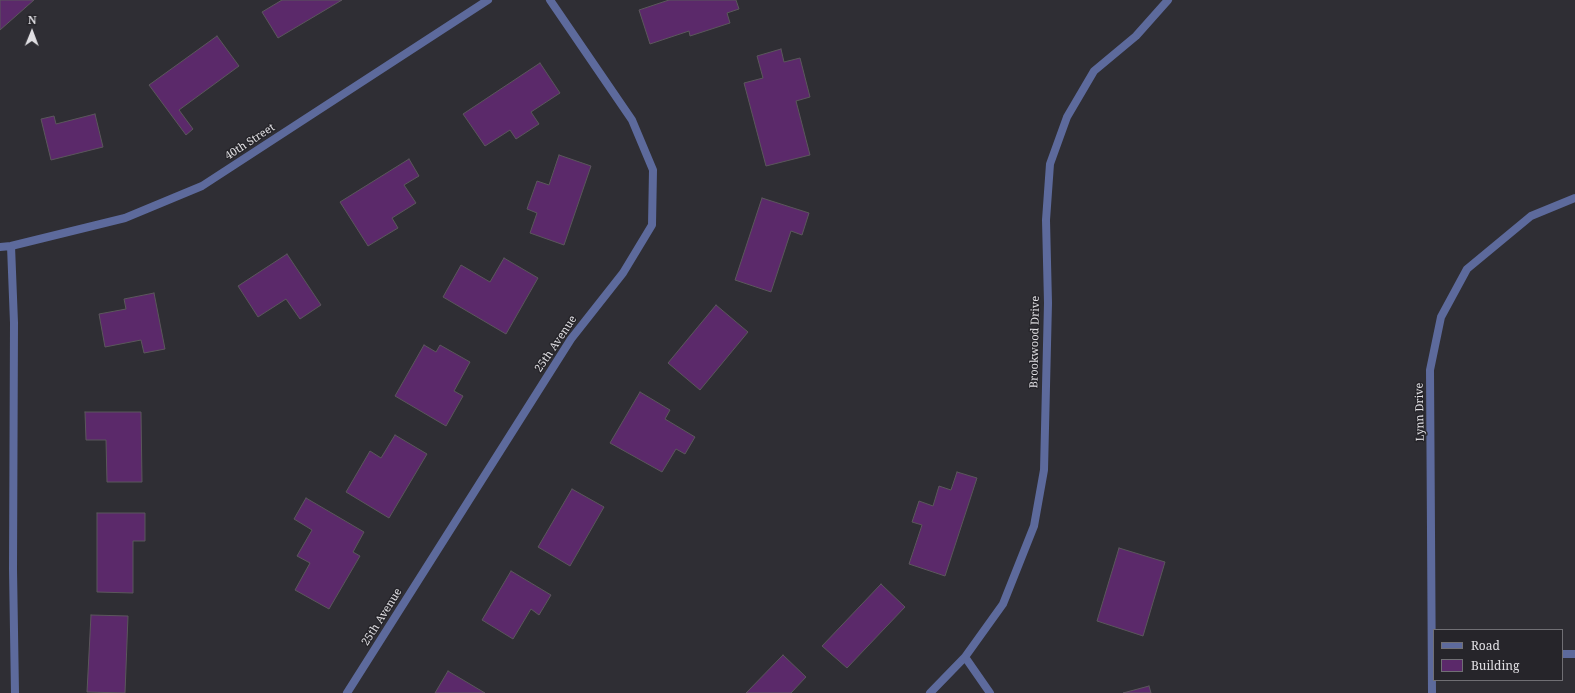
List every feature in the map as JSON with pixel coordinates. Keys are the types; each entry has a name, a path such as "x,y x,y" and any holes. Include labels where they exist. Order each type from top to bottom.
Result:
{"street":[{"name":"40th Street","path":"0,247 12,246 126,218 202,186 488,0"},
{"name":"25th Avenue","path":"347,693 571,339 623,272 652,225 653,170 632,120 550,0"},
{"name":"Brookwood Drive","path":"930,693 965,657 1003,604 1034,526 1043,477 1048,303 1046,220 1050,164 1067,117 1094,71 1136,36 1168,0"},
{"name":"Lynn Drive","path":"1434,629 1430,370 1441,317 1467,269 1531,216 1575,198"},
{"path":"12,246 14,323 13,569 15,693"},
{"path":"1563,654 1575,654"},
{"path":"965,657 990,693"},
{"name":"Lynn Drive","path":"1432,693 1433,672"}],"building":[{"path":"0,0 34,0 0,30"},
{"path":"282,0 342,0 278,38 262,12"},
{"path":"669,0 736,0 739,9 727,13 730,23 690,36 689,31 650,44 639,10"},
{"path":"217,36 239,66 179,110 193,129 186,135 149,85"},
{"path":"781,49 784,62 800,58 810,97 796,101 810,155 766,166 744,83 763,78 757,56"},
{"path":"540,63 560,93 531,112 539,124 516,139 510,130 485,146 463,114"},
{"path":"95,114 103,147 51,160 41,119 54,116 56,124"},
{"path":"559,155 591,166 564,245 530,233 537,213 527,209 537,181 549,185"},
{"path":"409,159 419,176 404,185 416,203 392,218 398,228 368,246 340,202"},
{"path":"762,198 809,213 802,235 791,231 771,292 735,280"},
{"path":"287,254 321,305 300,319 286,299 258,317 238,286"},
{"path":"504,258 538,278 506,334 443,297 461,265 490,282"},
{"path":"154,293 165,349 144,353 141,340 105,347 99,314 126,309 124,299"},
{"path":"716,305 748,332 700,390 668,363"},
{"path":"424,345 436,352 440,345 470,362 454,391 463,396 446,426 395,396"},
{"path":"640,392 670,410 665,419 695,437 685,454 676,449 662,472 610,443"},
{"path":"85,412 141,412 142,482 107,482 106,440 86,440"},
{"path":"395,435 427,454 389,518 346,492 370,451 381,458"},
{"path":"957,472 977,478 945,576 909,564 922,525 912,522 919,501 933,506 939,486 951,490"},
{"path":"572,489 604,507 570,566 538,547"},
{"path":"306,498 364,532 353,552 360,556 329,609 295,590 310,563 297,556 312,530 294,519"},
{"path":"97,513 145,513 145,541 133,541 133,593 97,592"},
{"path":"1119,548 1165,562 1143,636 1097,621"},
{"path":"511,571 551,595 539,615 531,609 513,639 482,620"},
{"path":"881,584 905,607 847,668 822,646"},
{"path":"91,615 128,616 125,693 87,692"},
{"path":"783,655 806,677 791,693 746,693"},
{"path":"448,671 485,693 435,693"},
{"path":"1149,686 1151,693 1123,693"}]}
